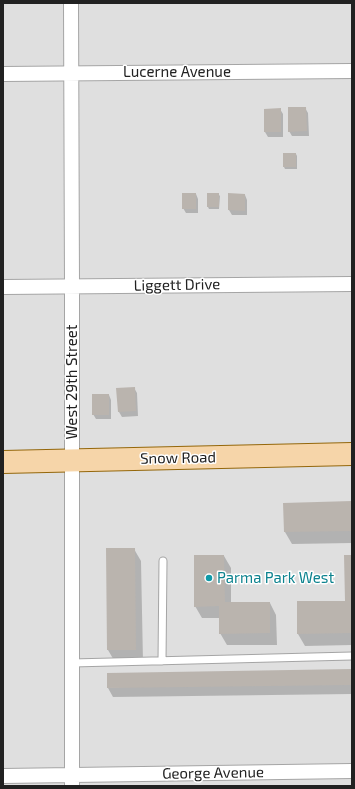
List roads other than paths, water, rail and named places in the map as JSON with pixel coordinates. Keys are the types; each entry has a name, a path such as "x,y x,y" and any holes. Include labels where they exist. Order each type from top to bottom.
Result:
{"main road":[{"name":"Snow Road","path":"3,462 352,454"}],"street":[{"name":"West 29th Street","path":"71,3 72,774"},
{"name":"Lucerne Avenue","path":"3,74 352,71"},
{"name":"Liggett Drive","path":"3,287 352,284"},
{"name":"George Avenue","path":"3,776 352,771"}],"lane":[{"path":"162,661 163,561"},
{"path":"72,663 352,656"}],"place":[{"name":"Parma Park West","path":"209,578"}]}
